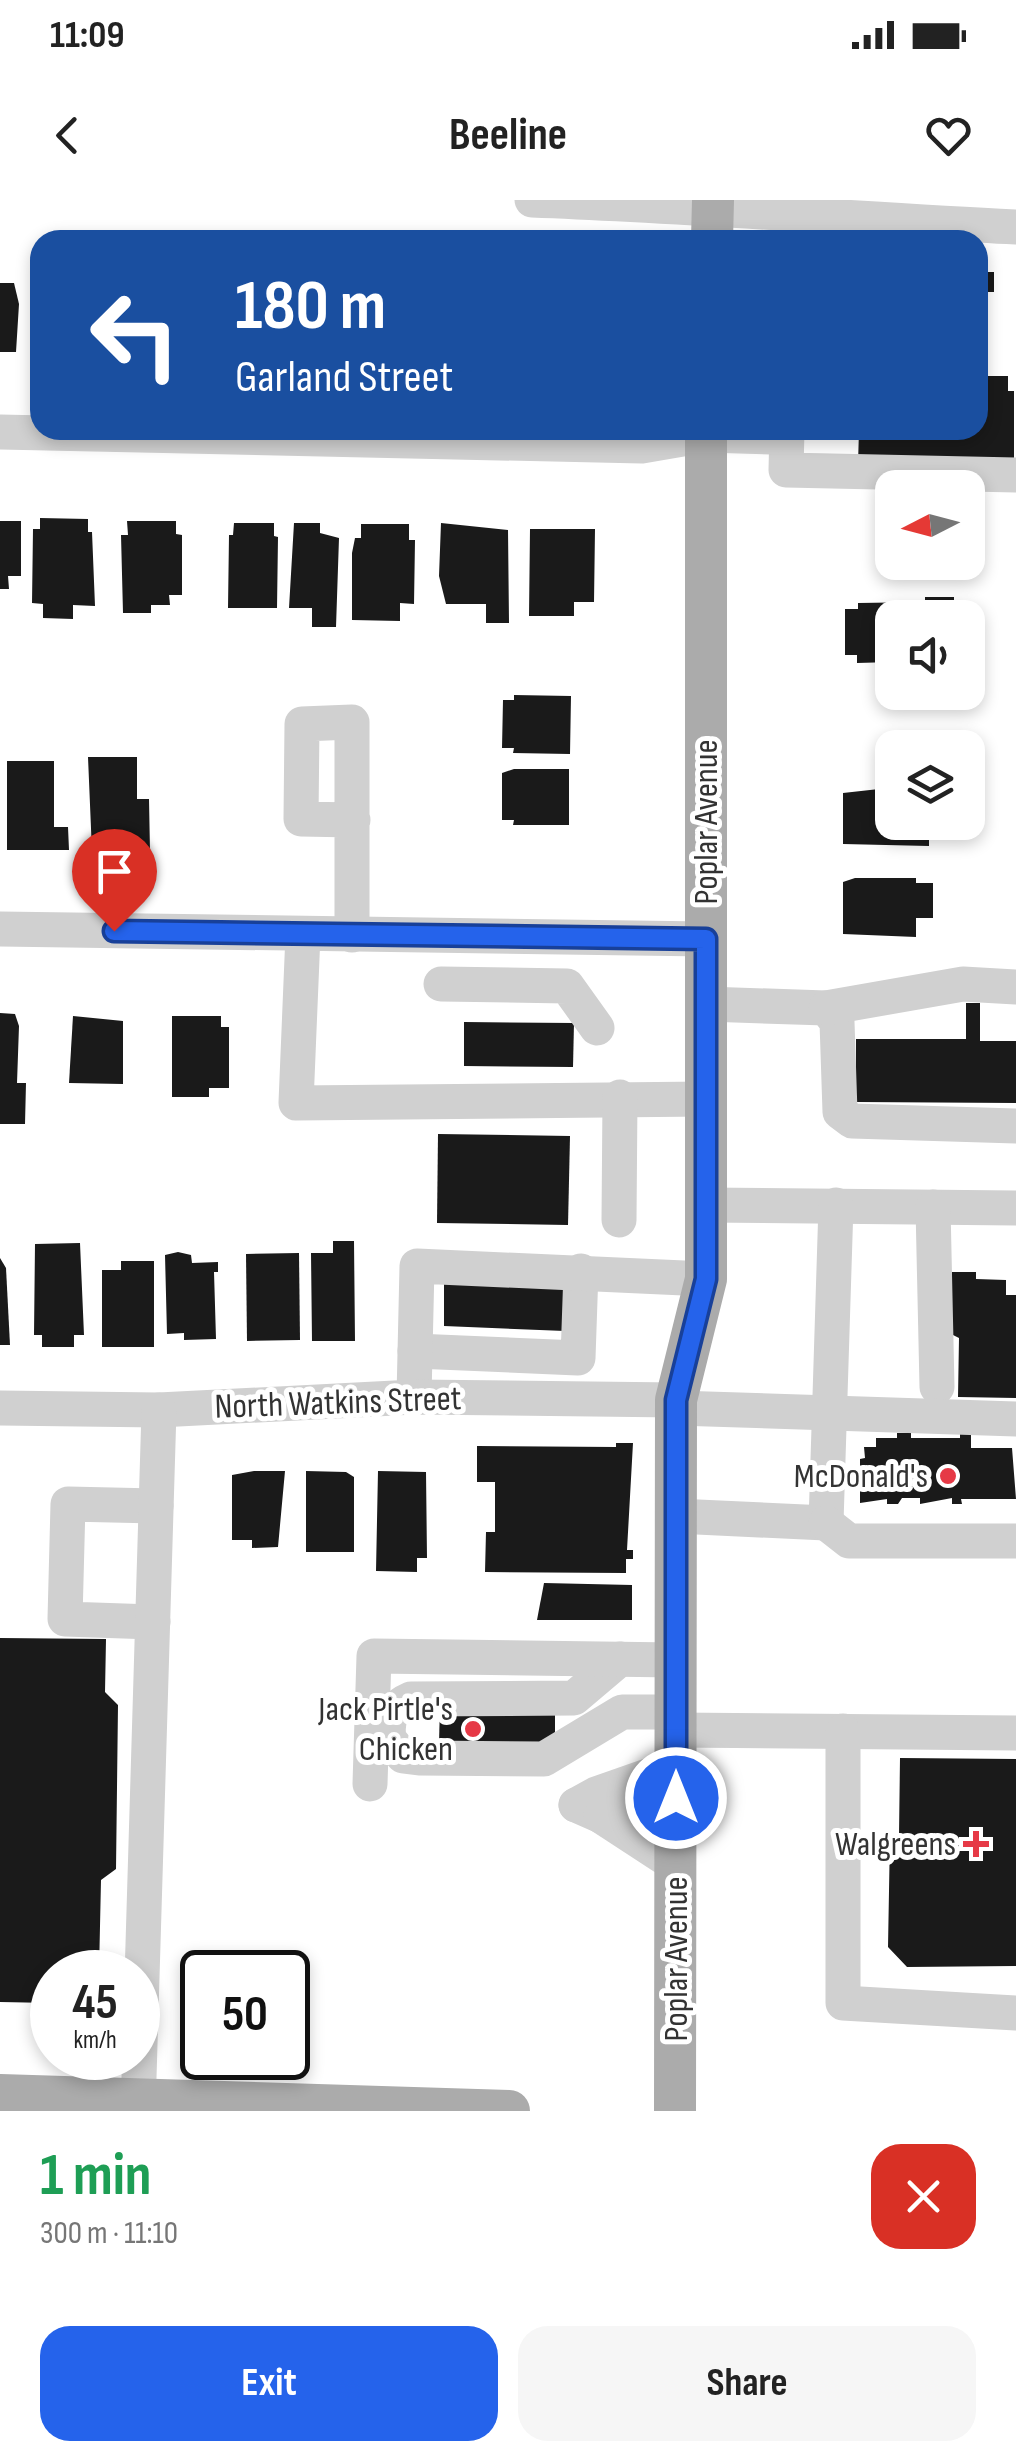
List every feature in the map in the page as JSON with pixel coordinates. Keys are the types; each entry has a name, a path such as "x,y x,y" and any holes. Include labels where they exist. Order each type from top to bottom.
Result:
{"main road":[{"name":"Poplar Avenue","path":"675,2111 676,1404 706,1279 706,440"},
{"path":"0,2095 138,2106 508,2111"}],"street":[{"path":"532,200 712,215 1016,227"},
{"path":"0,432 30,433"},
{"path":"367,440 642,446 672,440"},
{"path":"787,440 786,470 1016,475"},
{"path":"352,820 352,935"},
{"path":"0,930 706,939"},
{"path":"303,934 296,1103 706,1099"},
{"path":"545,938 545,984"},
{"path":"441,984 567,986 598,1028"},
{"path":"706,1004 826,1008 963,984 1016,987"},
{"path":"826,1008 838,1022 840,1112 852,1121 1016,1126"},
{"path":"619,1220 620,1097"},
{"path":"706,1205 1016,1208"},
{"path":"826,1523 845,1417 836,1206"},
{"path":"933,1207 937,1387"},
{"path":"414,1397 416,1266 706,1279"},
{"path":"416,1351 578,1358 581,1271"},
{"name":"North Watkins Street","path":"0,1408 159,1410 414,1397 676,1404 845,1417"},
{"path":"138,2106 159,1410"},
{"path":"845,1417 1016,1419"},
{"path":"845,1417 874,1428 1016,1431"},
{"path":"152,1622 65,1619 68,1504 156,1506"},
{"path":"676,1516 826,1523 849,1541 1016,1540"},
{"path":"370,1784 374,1656 676,1660"},
{"path":"620,1659 574,1698 411,1699 398,1705 390,1716 389,1738 403,1756 544,1759 622,1712 676,1752"},
{"path":"843,1731 843,2003 1016,2013"},
{"path":"676,1865 601,1816 676,1752 843,1731 1016,1733"}],"building":[{"path":"988,272 994,272 994,292 988,292"},
{"path":"0,283 14,283 19,304 16,352 0,352"},
{"path":"988,376 1008,376 1008,391 1014,391 1014,465 858,464 859,440 988,440"},
{"path":"40,518 88,519 95,606 73,605 73,619 43,618 43,604 32,603 33,529 40,529"},
{"path":"0,521 21,521 21,576 8,576 9,589 0,589"},
{"path":"127,521 176,521 176,534 182,535 182,595 169,595 170,605 151,605 151,613 123,613 121,535 128,535"},
{"path":"234,523 274,523 274,536 278,537 277,608 228,608 229,535 233,535"},
{"path":"294,523 320,523 320,533 339,538 336,627 312,627 312,608 289,608"},
{"path":"441,523 508,530 509,623 486,623 486,604 446,604 439,576"},
{"path":"361,524 409,524 409,540 415,540 414,604 400,603 400,621 352,620 352,553 355,538 361,538"},
{"path":"530,529 595,529 594,602 574,602 574,616 529,616"},
{"path":"925,597 954,597 954,600"},
{"path":"858,603 875,603 875,662 857,663 857,655 845,655 845,609 858,609"},
{"path":"514,695 571,696 570,754 513,753 514,748 502,748 503,700 514,700"},
{"path":"88,757 137,757 137,799 149,799 150,852 92,852"},
{"path":"7,761 54,761 54,827 68,827 69,850 7,850"},
{"path":"514,769 569,769 569,825 513,825 514,820 502,820 502,773"},
{"path":"875,789 875,840 929,840 929,846 843,844 843,793"},
{"path":"855,878 916,878 916,883 933,883 933,918 916,918 916,937 843,934 843,882"},
{"path":"966,1003 980,1003 980,1041 1016,1041 1016,1103 856,1102 856,1039 966,1039"},
{"path":"0,1013 15,1014 19,1026 17,1083 26,1083 25,1124 0,1124"},
{"path":"73,1016 123,1021 123,1084 69,1083"},
{"path":"172,1016 221,1016 221,1027 229,1027 229,1088 209,1088 209,1097 172,1097"},
{"path":"464,1022 574,1023 573,1067 464,1066"},
{"path":"438,1134 570,1136 568,1225 437,1223"},
{"path":"333,1241 354,1241 355,1341 312,1341 311,1253 333,1253"},
{"path":"80,1243 84,1335 74,1335 74,1347 42,1347 42,1335 34,1335 35,1244"},
{"path":"299,1253 300,1340 247,1341 246,1254"},
{"path":"165,1255 191,1255 192,1263 218,1262 218,1272 214,1272 216,1339 184,1340 184,1333 167,1334"},
{"path":"0,1258 6,1268 10,1345 0,1345"},
{"path":"121,1261 154,1261 154,1347 102,1347 102,1270 121,1270"},
{"path":"952,1272 976,1272 976,1279 1006,1280 1006,1295 1016,1295 1016,1398 958,1397 959,1338 951,1334"},
{"path":"444,1280 566,1286 565,1331 444,1326"},
{"path":"897,1433 911,1433 911,1438 960,1438 960,1433 971,1433 971,1448 1012,1448 1016,1499 961,1499 962,1504 952,1504 952,1498 920,1504 920,1498 902,1498 898,1504 887,1504 887,1499 860,1503 860,1459 865,1458 864,1447 876,1447 876,1438 897,1438"},
{"path":"616,1443 633,1443 627,1550 633,1550 633,1559 626,1559 626,1573 485,1572 486,1532 495,1532 495,1482 477,1482 477,1446 616,1447"},
{"path":"285,1471 278,1547 252,1548 252,1540 232,1540 232,1475"},
{"path":"306,1471 346,1472 354,1477 354,1552 306,1552"},
{"path":"378,1471 426,1472 427,1558 417,1558 417,1572 376,1571"},
{"path":"544,1583 632,1585 632,1620 537,1620"},
{"path":"0,1638 106,1639 105,1692 118,1705 116,1869 101,1880 99,1950 30,1950 30,2003 0,2002"},
{"path":"440,1705 555,1707 555,1743 439,1743"},
{"path":"900,1758 1016,1759 1016,1966 907,1967 888,1947 890,1835 899,1836"}],"place":[{"name":"McDonald's","path":"948,1476"},
{"name":"Jack Pirtle's Chicken","path":"473,1729"},
{"name":"Walgreens","path":"976,1844"}],"route":[{"path":"114,931 706,939 706,1279 676,1400 676,1798"}]}
